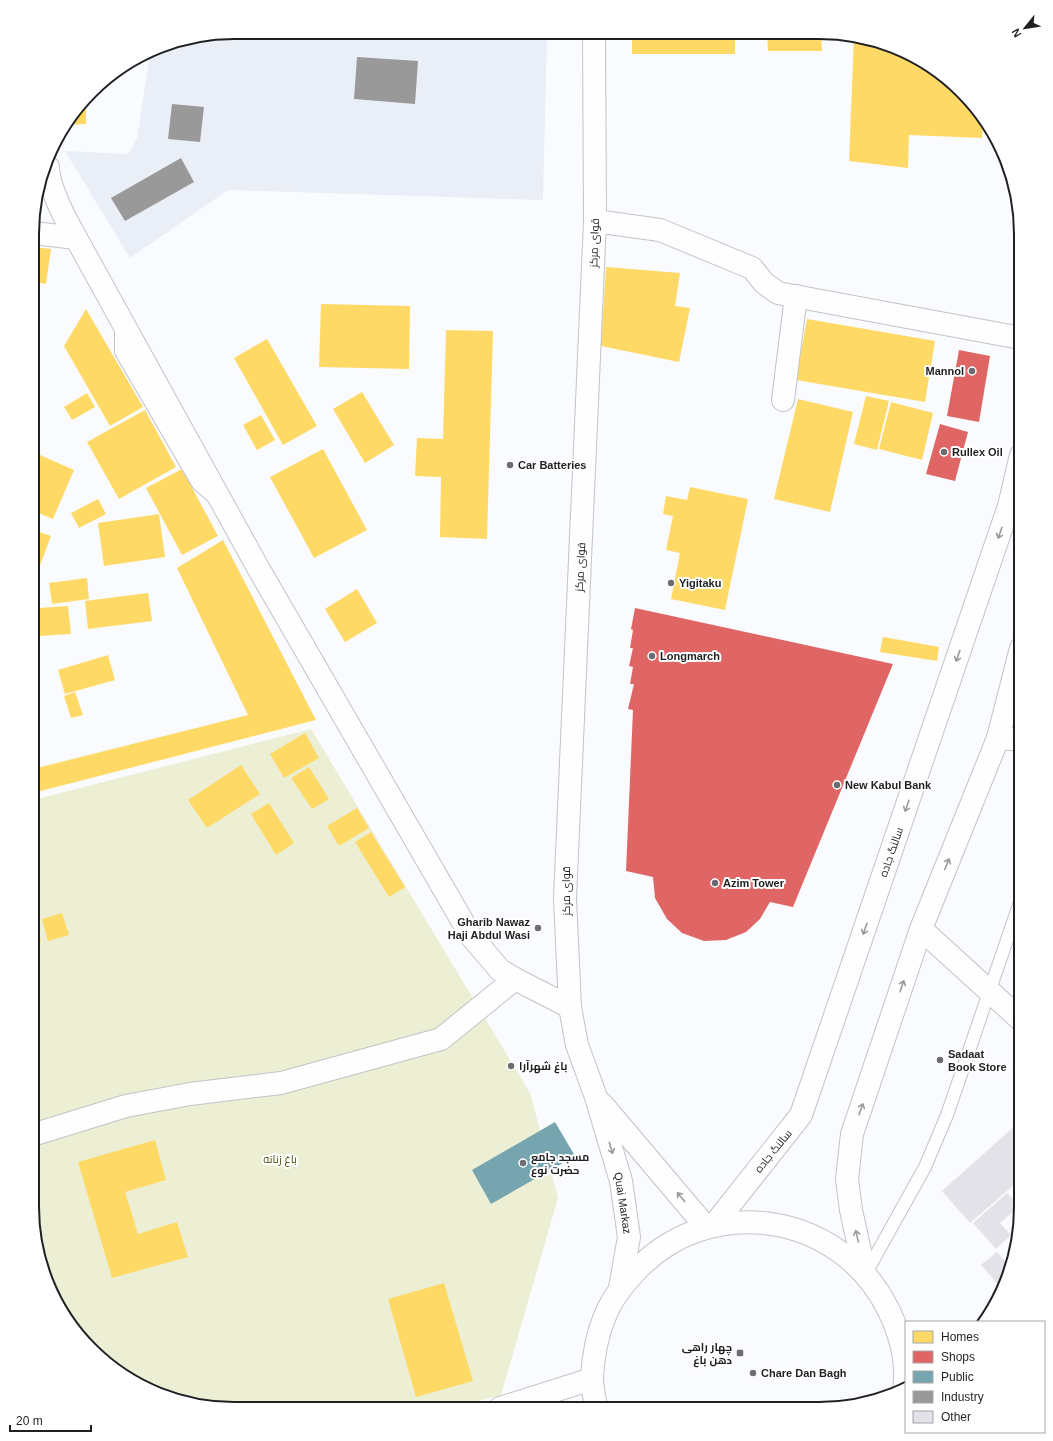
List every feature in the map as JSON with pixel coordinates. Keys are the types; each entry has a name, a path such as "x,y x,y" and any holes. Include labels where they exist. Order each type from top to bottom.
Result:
{"main road":[{"name":"قوای مرکز","path":"594,39 595,221 565,898 570,1007 577,1045 596,1097"},
{"path":"48,175 62,212 224,507 472,936 500,970 570,1007"},
{"path":"595,221 660,230 752,268 764,283 778,293 1014,337"},
{"path":"39,234 76,238"},
{"path":"783,400 796,296"},
{"name":"سالنگ جاده","path":"710,1226 801,1115 1009,506 1014,485"},
{"path":"865,1274 851,1210 847,1179 852,1134 921,929 998,738 1014,675"},
{"path":"998,738 1014,739"},
{"path":"921,929 1014,1014"},
{"path":"39,1132 126,1106 190,1094 281,1083 441,1039 515,979"},
{"path":"596,1097 710,1226"},
{"name":"Quai Markaz","path":"596,1097 621,1181 629,1237 620,1288"},
{"path":"595,1402 592,1379 595,1347 605,1316 620,1288 644,1261 673,1240 710,1226 747,1221 780,1224 812,1235 841,1252 865,1274 883,1299 896,1325 903,1354 904,1383"},
{"path":"519,1402 592,1379"}],"lane":[{"path":"865,1274 925,1166 947,1115 1014,920"}],"shaded area":[{"path":"221,39 547,39 543,200 228,190 130,258 65,151 128,154 137,139 149,58 171,49"}],"green space":[{"name":"باغ زنانه","path":"311,729 530,1093 558,1198 501,1395 474,1402 221,1402 196,1398 171,1392 136,1376 105,1354 79,1326 59,1293 49,1270 39,1220 39,798"}],"building: Homes":[{"path":"632,39 735,39 735,54 632,54"},
{"path":"767,39 821,39 822,51 768,51"},
{"path":"854,42 882,49 894,54 916,65 938,79 966,105 983,128 982,138 909,135 908,168 849,161"},
{"path":"86,106 86,124 73,125"},
{"path":"39,248 51,249 46,284 39,283"},
{"path":"606,267 680,273 675,306 690,308 679,362 601,346"},
{"path":"321,304 410,306 409,369 319,367"},
{"path":"86,309 143,407 110,426 64,346"},
{"path":"807,319 935,341 925,402 796,380"},
{"path":"446,330 493,331 487,539 440,537 441,477 415,476 417,438 443,439"},
{"path":"267,339 317,426 283,445 234,358"},
{"path":"362,392 394,445 365,463 333,409"},
{"path":"87,393 95,407 72,420 64,407"},
{"path":"866,396 889,401 877,450 854,444"},
{"path":"798,399 853,412 830,512 774,499"},
{"path":"891,402 933,413 922,460 879,449"},
{"path":"145,410 176,467 119,499 87,442"},
{"path":"261,415 275,440 257,450 243,425"},
{"path":"323,449 367,530 314,558 270,477"},
{"path":"40,455 74,470 53,519 39,513"},
{"path":"182,469 218,536 182,555 146,488"},
{"path":"690,487 748,499 725,610 671,599 680,553 666,550 673,516 663,514 666,496 687,500"},
{"path":"98,499 106,514 79,528 71,513"},
{"path":"159,514 165,557 104,566 98,523"},
{"path":"39,532 51,536 39,568"},
{"path":"223,540 316,720 39,791 39,767 248,715 177,568"},
{"path":"87,578 89,599 52,604 49,583"},
{"path":"357,589 377,623 345,642 325,609"},
{"path":"148,593 152,621 88,629 85,601"},
{"path":"68,606 71,634 39,636 39,608"},
{"path":"883,637 939,647 937,661 880,652"},
{"path":"108,655 115,680 65,694 58,670"},
{"path":"75,692 83,715 71,718 64,696"},
{"path":"305,733 319,758 284,778 270,754"},
{"path":"241,765 260,794 207,828 188,800"},
{"path":"309,767 329,799 312,809 291,778"},
{"path":"269,803 294,843 276,855 251,814"},
{"path":"357,808 369,828 339,846 327,826"},
{"path":"371,832 405,887 389,897 355,842"},
{"path":"62,913 69,935 48,941 42,919"},
{"path":"155,1140 166,1180 125,1192 138,1234 177,1222 188,1257 112,1278 78,1162"},
{"path":"444,1283 473,1381 416,1397 388,1299"}],"building: Shops":[{"path":"959,350 990,356 979,422 947,416"},
{"path":"940,424 968,432 955,481 926,474"},
{"path":"635,608 893,664 793,907 770,902 760,919 746,932 726,940 704,941 682,933 667,919 655,898 653,877 626,871 633,710 628,709 634,684 630,684 633,667 629,666 633,648 630,648 633,630 631,629"}],"building: Public":[{"name":"مسجد جامع حضرت نوع","path":"555,1122 575,1156 491,1204 472,1170"}],"building: Industry":[{"path":"357,57 418,61 415,104 354,99"},
{"path":"172,104 204,107 200,142 168,139"},
{"path":"181,158 194,182 125,221 111,198"}],"building: Other":[{"path":"1014,1127 1014,1185 970,1223 942,1191"},
{"path":"1007,1193 1014,1200 1014,1211 1000,1223 1011,1235 996,1249 973,1223"},
{"path":"997,1252 1006,1262 998,1284 981,1265"}],"place":[{"name":"Mannol","path":"972,371"},
{"name":"Rullex Oil","path":"944,452"},
{"name":"Car Batteries","path":"510,465"},
{"name":"Yigitaku","path":"671,583"},
{"name":"Longmarch","path":"652,656"},
{"name":"New Kabul Bank","path":"837,785"},
{"name":"Azim Tower","path":"715,883"},
{"name":"Gharib Nawaz Haji Abdul Wasi","path":"538,928"},
{"name":"Sadaat Book Store","path":"940,1060"},
{"name":"باغ شهرآرا","path":"511,1066"},
{"name":"مسجد جامع حضرت نوع","path":"523,1163"},
{"name":"چهار راهی دهن باغ","path":"740,1353"},
{"name":"Chare Dan Bagh","path":"753,1373"}]}
